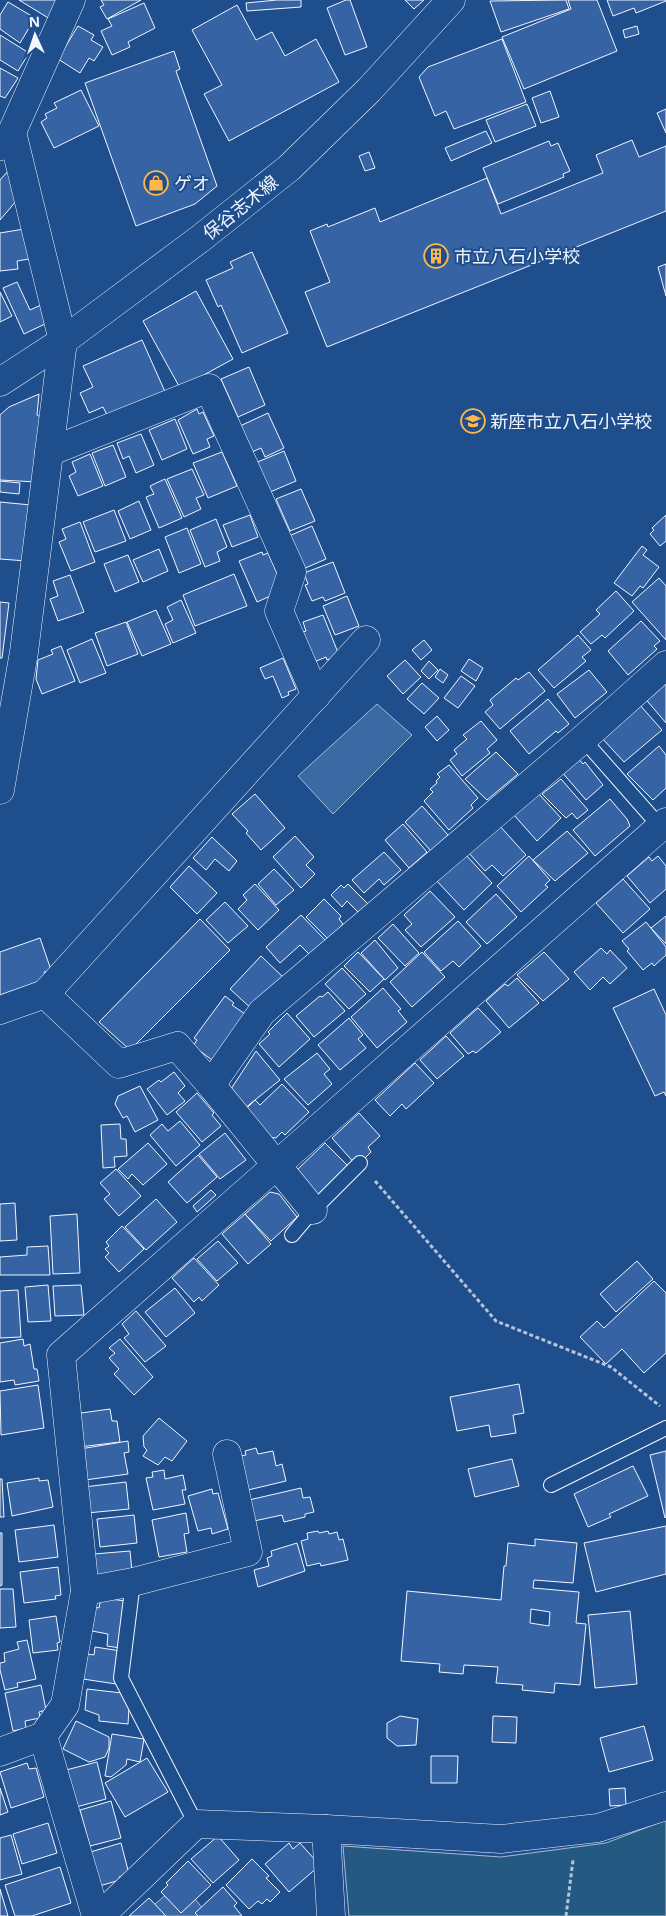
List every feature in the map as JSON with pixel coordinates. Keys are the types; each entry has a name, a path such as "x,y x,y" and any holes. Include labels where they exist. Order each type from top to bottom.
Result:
{"street":[{"path":"0,790 24,652 63,341 6,140 70,0"},
{"name":"保谷志木線","path":"0,382 63,341 201,238 289,168 369,90 451,0"},
{"path":"49,452 209,388 292,572 280,611 316,696"},
{"path":"0,1010 45,994 366,640"},
{"path":"211,1085 262,1012 666,665"},
{"path":"0,1752 43,1736 65,1705 85,1592 61,1355 664,828"},
{"path":"45,994 119,1064 177,1046 313,1210"},
{"path":"85,1592 133,1582 248,1552 227,1454"},
{"path":"43,1736 96,1916"},
{"path":"100,1916 196,1824 501,1839 598,1828 666,1806"},
{"path":"326,1829 331,1916"}],"lane":[{"path":"582,739 664,828"},
{"path":"292,1235 313,1210 360,1163"},
{"path":"551,1485 666,1428"},
{"path":"133,1582 121,1678 196,1824"}],"path":[{"path":"360,1163 496,1321 611,1367 666,1411"},
{"path":"566,1916 578,1831"}],"shaded area":[{"path":"377,704 412,735 333,814 298,776"},
{"path":"666,1820 666,1916 349,1916 343,1846 501,1857 606,1843"},
{"path":"181,1882 209,1916 142,1916 142,1915"}],"building":[{"path":"19,0 62,0 50,19"},
{"path":"101,0 141,0 107,19 100,7 104,5"},
{"path":"301,0 301,7 247,11 246,3"},
{"path":"350,0 367,47 345,55 327,8"},
{"path":"405,0 424,0 414,9"},
{"path":"566,0 569,9 501,32 490,1"},
{"path":"568,0 597,0 617,51 524,89 502,37 571,9"},
{"path":"607,0 666,1 636,13 634,8 613,16"},
{"path":"8,2 35,18 20,43 0,29 0,15"},
{"path":"144,3 155,28 128,42 130,47 112,55 101,31 112,26 108,19"},
{"path":"237,5 256,40 272,32 285,56 316,39 339,82 229,141 204,94 222,85 192,30"},
{"path":"78,26 94,35 91,40 103,47 94,61 89,58 80,73 58,59"},
{"path":"637,26 639,34 625,38 623,30"},
{"path":"0,35 29,53 18,71 0,60"},
{"path":"502,39 526,102 454,129 446,111 435,116 419,77 428,67"},
{"path":"174,51 180,69 176,71 217,186 195,204 136,226 85,83"},
{"path":"0,68 18,78 5,98 0,96"},
{"path":"81,90 99,126 54,148 41,122 47,118 45,114 57,108 54,103"},
{"path":"550,91 559,117 541,123 532,98"},
{"path":"527,104 536,126 495,142 486,120"},
{"path":"666,109 666,133 657,113"},
{"path":"486,131 492,143 451,161 445,148"},
{"name":"市立八石小学校","path":"632,140 639,157 666,146 666,211 327,347 305,292 330,282 310,231 327,224 328,227 375,208 380,222 487,178 501,214 603,173 596,155"},
{"path":"549,141 551,146 558,143 570,171 563,174 564,177 498,204 483,168"},
{"path":"369,152 375,168 365,171 359,156"},
{"path":"8,171 23,193 0,220 0,180"},
{"path":"30,228 35,258 17,261 18,269 0,271 0,233"},
{"path":"252,252 288,333 242,353 221,305 218,307 206,280 233,268 230,262"},
{"path":"666,264 666,296 658,267"},
{"path":"17,282 30,310 41,305 49,322 24,334 3,288"},
{"path":"196,291 233,359 180,388 143,321"},
{"path":"0,292 12,316 0,322"},
{"path":"142,340 166,394 109,419 103,407 89,413 80,393 93,387 83,366"},
{"path":"249,367 265,405 238,417 221,379"},
{"path":"39,394 37,415 42,418 37,482 0,480 0,415 9,407"},
{"path":"197,409 199,414 203,412 214,436 207,439 210,447 193,454 178,420"},
{"path":"268,413 284,448 265,457 261,448 252,452 240,426"},
{"path":"175,419 187,449 162,460 149,430"},
{"path":"141,434 154,465 136,473 129,456 123,459 117,443"},
{"path":"113,445 126,477 105,486 92,453"},
{"path":"284,451 296,481 270,492 255,463"},
{"path":"222,452 237,486 208,498 193,463"},
{"path":"90,454 103,486 78,496 69,476 76,472 72,462"},
{"path":"192,469 204,495 196,498 201,509 184,517 167,479"},
{"path":"165,479 182,518 159,528 146,497 154,494 150,486"},
{"path":"0,481 20,483 19,494 0,492"},
{"path":"301,489 315,521 290,531 276,499"},
{"path":"139,501 151,530 130,539 118,511"},
{"path":"0,502 31,505 27,561 0,559"},
{"path":"114,510 126,541 95,552 83,522"},
{"path":"250,515 258,537 232,547 223,525"},
{"path":"666,515 666,541 660,546 650,534 654,530 652,528"},
{"path":"216,519 227,547 217,552 220,561 205,567 190,530"},
{"path":"80,522 95,562 71,571 59,542 66,539 62,529"},
{"path":"312,526 326,559 303,569 289,536"},
{"path":"187,528 201,564 179,573 165,537"},
{"path":"642,546 647,550 643,555 659,567 643,588 640,586 632,596 614,583"},
{"path":"159,549 168,571 143,582 133,560"},
{"path":"262,552 263,555 268,553 279,578 275,594 257,602 239,561"},
{"path":"128,555 139,582 115,592 104,564"},
{"path":"333,562 345,593 325,601 323,597 312,601 305,585 308,584 304,573"},
{"path":"234,574 247,606 195,626 183,595"},
{"path":"70,575 84,612 58,621 50,599 58,596 53,581"},
{"path":"659,578 666,586 666,640 632,602"},
{"path":"616,591 634,611 605,638 602,635 591,644 580,632 600,614 596,610"},
{"path":"347,596 359,626 335,635 323,606"},
{"path":"181,600 196,633 173,643 165,624 173,620 167,607"},
{"path":"0,602 9,603 2,658 0,658"},
{"path":"156,610 171,644 142,656 127,622"},
{"path":"323,615 339,655 327,660 326,657 314,662 303,632 306,631 303,622"},
{"path":"641,621 660,641 654,646 657,649 628,675 608,651"},
{"path":"126,622 138,654 107,666 95,633"},
{"path":"578,635 591,650 582,657 586,661 554,688 538,670"},
{"path":"92,639 106,673 80,683 67,650"},
{"path":"424,640 432,650 421,660 412,650"},
{"path":"61,646 75,681 42,694 36,679 38,660 53,654 51,650"},
{"path":"283,658 296,689 288,692 289,695 282,698 273,676 265,679 260,668"},
{"path":"469,659 483,668 476,681 461,671"},
{"path":"405,660 421,677 403,694 387,676"},
{"path":"429,661 438,670 429,679 421,671"},
{"path":"440,669 448,675 443,683 435,677"},
{"path":"589,670 607,692 575,718 557,694"},
{"path":"529,672 545,691 500,729 485,712 493,705 490,700 516,678 518,680"},
{"path":"461,676 475,686 458,708 444,698"},
{"path":"666,679 666,723 643,696"},
{"path":"422,683 439,698 424,714 407,699"},
{"path":"548,699 569,724 558,733 556,731 529,754 510,731"},
{"path":"639,704 662,730 624,762 601,737"},
{"path":"437,716 449,730 437,741 425,727"},
{"path":"481,721 497,740 487,749 490,753 462,776 450,760 457,754 454,750 467,739 463,735"},
{"path":"659,746 666,755 666,788 653,800 627,774"},
{"path":"496,752 518,774 487,800 465,779"},
{"path":"577,757 583,764 585,762 603,785 586,800 561,771"},
{"path":"449,765 478,798 471,805 473,808 449,830 424,801 433,792 430,789 437,783 436,781 440,777 437,774"},
{"path":"561,779 588,810 577,819 572,813 566,818 542,794"},
{"path":"538,793 561,818 537,841 514,815"},
{"path":"255,794 285,828 261,850 246,833 248,831 232,814"},
{"path":"610,799 627,819 630,826 595,856 573,830"},
{"path":"422,806 448,835 431,851 405,822"},
{"path":"403,824 427,852 409,868 385,840"},
{"path":"498,824 526,855 503,876 492,865 485,871 468,852"},
{"path":"567,831 588,853 555,881 533,860"},
{"path":"295,836 314,857 306,865 315,874 301,888 273,857"},
{"path":"212,837 237,861 229,871 215,859 206,870 193,858"},
{"path":"384,852 401,870 384,885 379,879 364,893 352,880"},
{"path":"464,853 492,883 464,910 435,879"},
{"path":"529,856 550,880 545,885 548,887 521,912 497,886"},
{"path":"658,856 666,866 666,889 650,903 627,876 649,857 652,861"},
{"path":"189,866 217,893 197,914 170,887"},
{"path":"274,869 294,890 276,905 258,884"},
{"path":"623,879 650,909 623,933 596,903"},
{"path":"255,884 279,910 258,930 238,909 247,900 243,895"},
{"path":"348,884 368,904 359,913 347,901 342,907 331,895 341,885 344,888"},
{"path":"430,891 455,917 421,947 405,930 412,924 404,915"},
{"path":"496,894 517,917 487,944 466,922"},
{"path":"324,899 341,916 339,919 343,924 328,939 306,917"},
{"path":"225,902 248,926 228,943 206,920"},
{"path":"301,915 328,943 312,957 300,945 280,963 266,947"},
{"path":"666,916 666,944 651,928"},
{"path":"200,919 230,950 130,1050 99,1022"},
{"path":"458,921 481,946 459,967 453,961 441,971 424,952"},
{"path":"646,922 666,947 666,955 654,966 652,963 643,970 627,951 629,949 622,941"},
{"path":"393,924 419,953 405,966 378,938"},
{"path":"40,938 51,970 44,972 46,979 0,995 0,952"},
{"path":"375,940 398,968 385,980 361,953"},
{"path":"601,948 607,954 610,950 627,968 610,984 603,977 590,990 574,972"},
{"path":"358,952 384,979 370,992 344,966"},
{"path":"422,952 445,977 412,1007 390,982"},
{"path":"544,952 569,979 543,1001 517,975"},
{"path":"261,956 284,978 254,1011 230,989"},
{"path":"342,968 366,994 349,1009 325,984"},
{"path":"517,978 539,1003 509,1028 486,1001 505,984 508,986"},
{"path":"383,988 401,1009 398,1011 407,1022 377,1048 351,1017"},
{"path":"654,989 666,1015 666,1096 664,1092 655,1096 613,1008"},
{"path":"328,992 345,1011 314,1037 296,1016 320,996 322,997"},
{"path":"225,996 234,1003 232,1005 245,1014 215,1062 193,1046 197,1040 194,1038"},
{"path":"478,1008 501,1032 476,1053 473,1051 468,1054 450,1033"},
{"path":"287,1013 310,1039 279,1067 259,1044"},
{"path":"349,1018 363,1035 358,1039 366,1048 340,1070 318,1045"},
{"path":"446,1036 464,1056 437,1079 420,1060"},
{"path":"256,1051 280,1080 245,1108 229,1092"},
{"path":"317,1053 330,1069 324,1074 332,1084 308,1105 284,1079"},
{"path":"415,1063 434,1083 406,1109 402,1104 390,1116 375,1100"},
{"path":"174,1072 185,1086 178,1093 185,1101 167,1115 147,1089 159,1080 161,1082"},
{"path":"282,1084 309,1112 285,1135 282,1132 276,1138 266,1137 242,1113 255,1100 260,1105"},
{"path":"140,1086 158,1120 135,1132 127,1116 123,1118 115,1104 118,1096"},
{"path":"197,1093 214,1113 212,1115 221,1126 202,1142 176,1112"},
{"path":"359,1113 380,1136 368,1147 371,1152 357,1166 332,1138"},
{"path":"180,1121 200,1145 176,1166 150,1135 162,1124 168,1131"},
{"path":"120,1124 121,1139 126,1139 127,1156 114,1157 115,1167 103,1168 101,1125"},
{"path":"225,1133 246,1160 220,1179 199,1154"},
{"path":"148,1143 167,1164 143,1185 132,1174 128,1179 118,1169"},
{"path":"325,1143 350,1168 318,1198 297,1170"},
{"path":"198,1155 217,1177 187,1203 168,1182"},
{"path":"116,1169 141,1196 119,1216 104,1199 110,1194 100,1183"},
{"path":"211,1190 216,1195 197,1212 193,1206"},
{"path":"270,1192 279,1194 297,1217 271,1241 245,1214"},
{"path":"156,1199 177,1222 146,1250 125,1227"},
{"path":"15,1203 17,1240 0,1241 0,1204"},
{"path":"77,1214 80,1273 53,1274 50,1216"},
{"path":"245,1214 271,1244 248,1264 222,1234"},
{"path":"122,1226 144,1249 119,1272 105,1257 109,1253 105,1249 109,1246 106,1242"},
{"path":"218,1241 238,1263 217,1281 197,1259"},
{"path":"48,1246 50,1275 0,1275 0,1257 27,1255 27,1247"},
{"path":"194,1258 219,1285 202,1301 199,1297 194,1302 172,1278"},
{"path":"637,1261 653,1279 616,1312 600,1294"},
{"path":"654,1281 666,1293 666,1353 644,1373 622,1349 606,1364 580,1337 597,1321 604,1328"},
{"path":"48,1285 51,1321 28,1322 25,1287"},
{"path":"81,1285 84,1315 55,1316 53,1286"},
{"path":"175,1288 195,1313 166,1337 145,1312"},
{"path":"18,1290 21,1337 0,1338 0,1291"},
{"path":"136,1311 166,1346 145,1362 124,1338 129,1334 122,1324"},
{"path":"23,1339 24,1346 30,1344 34,1369 37,1369 39,1381 15,1385 14,1380 0,1382 0,1343"},
{"path":"120,1339 153,1377 134,1395 114,1374 119,1369 109,1358 115,1353 109,1348"},
{"path":"519,1384 524,1413 513,1415 516,1433 491,1437 489,1425 457,1431 450,1397"},
{"path":"38,1385 44,1428 1,1435 0,1391"},
{"path":"110,1409 112,1421 117,1421 120,1442 79,1447 74,1414"},
{"path":"159,1418 187,1441 172,1461 165,1457 158,1465 143,1456 147,1450 144,1447 143,1436"},
{"path":"128,1441 129,1452 124,1453 128,1474 85,1480 80,1449"},
{"path":"256,1448 258,1454 273,1451 276,1466 282,1464 286,1481 248,1490 240,1456 246,1455 245,1451"},
{"path":"666,1451 666,1517 665,1518 650,1455"},
{"path":"512,1459 519,1486 475,1497 468,1469"},
{"path":"633,1466 648,1496 609,1514 611,1517 588,1527 574,1494"},
{"path":"164,1470 165,1479 183,1475 186,1490 182,1490 185,1504 153,1510 146,1478 153,1477 152,1472"},
{"path":"39,1478 39,1481 48,1480 53,1507 12,1516 7,1483"},
{"path":"0,1479 2,1479 4,1517 0,1517"},
{"path":"126,1482 129,1509 87,1513 84,1487"},
{"path":"301,1488 303,1498 310,1497 314,1512 305,1514 305,1517 284,1522 282,1515 254,1521 249,1500"},
{"path":"212,1489 213,1494 218,1493 228,1529 212,1534 211,1528 198,1531 188,1496"},
{"path":"186,1513 189,1533 184,1534 187,1552 159,1557 152,1520"},
{"path":"134,1515 137,1543 100,1547 97,1519"},
{"path":"54,1525 58,1557 19,1562 15,1530"},
{"path":"666,1526 666,1574 596,1592 584,1543"},
{"path":"318,1531 319,1533 328,1531 329,1534 337,1532 339,1540 343,1539 348,1560 321,1566 320,1563 307,1566 301,1541 308,1539 307,1533"},
{"path":"0,1533 2,1533 2,1585 0,1586"},
{"path":"535,1539 577,1543 573,1583 534,1580 533,1588 579,1592 576,1623 586,1624 580,1685 555,1683 554,1693 522,1690 523,1685 496,1683 498,1667 464,1665 463,1674 439,1672 440,1664 401,1661 407,1591 501,1600 508,1543 535,1546","holes":["531,1609 550,1612 549,1626 530,1623"]},
{"path":"297,1543 305,1571 258,1587 254,1570 269,1566 267,1558 272,1556 271,1551"},
{"path":"130,1551 132,1572 96,1576 94,1554"},
{"path":"58,1567 61,1595 55,1596 56,1599 24,1603 20,1572"},
{"path":"0,1589 13,1589 16,1627 0,1628"},
{"path":"101,1598 126,1601 120,1648 107,1646 108,1634 92,1631 95,1607 99,1608"},
{"path":"630,1611 637,1684 595,1688 588,1615"},
{"path":"56,1616 60,1642 57,1643 58,1650 33,1653 29,1620"},
{"path":"27,1640 36,1679 17,1683 18,1687 5,1690 0,1670 0,1663 5,1662 4,1653 19,1649 17,1642"},
{"path":"95,1647 121,1651 116,1684 83,1679 87,1654 94,1655"},
{"path":"41,1685 46,1710 39,1712 40,1718 25,1721 26,1728 13,1731 5,1693"},
{"path":"87,1689 122,1693 129,1708 128,1724 99,1721 99,1715 85,1710"},
{"path":"400,1716 418,1719 416,1745 397,1746 387,1738 387,1723"},
{"path":"493,1716 517,1717 516,1743 492,1742"},
{"path":"76,1721 109,1737 109,1748 105,1757 89,1762 63,1749"},
{"path":"644,1726 653,1760 609,1772 600,1738"},
{"path":"112,1734 144,1739 140,1762 127,1759 126,1765 111,1777 105,1776"},
{"path":"431,1756 458,1756 457,1783 431,1783"},
{"path":"147,1758 168,1792 125,1817 105,1783"},
{"path":"97,1762 106,1799 76,1807 66,1770"},
{"path":"27,1763 29,1769 36,1768 44,1797 11,1808 0,1772"},
{"path":"0,1788 8,1812 0,1815"},
{"path":"625,1788 626,1805 610,1806 609,1789"},
{"path":"111,1801 121,1838 90,1846 80,1810"},
{"path":"48,1823 57,1853 22,1864 13,1834"},
{"path":"11,1835 22,1874 0,1880 0,1838"},
{"path":"218,1836 239,1860 213,1883 191,1859"},
{"path":"121,1843 129,1874 119,1877 120,1880 96,1887 87,1853"},
{"path":"289,1843 293,1849 300,1843 316,1861 318,1867 289,1892 265,1864"},
{"path":"252,1859 269,1876 266,1878 280,1892 270,1902 267,1899 262,1904 258,1901 249,1909 226,1885"},
{"path":"188,1861 211,1885 181,1913 161,1892 168,1885 166,1883"},
{"path":"60,1867 71,1903 32,1916 15,1916 5,1885"},
{"path":"223,1887 237,1903 234,1906 242,1916 198,1916 195,1913"},
{"path":"0,1889 8,1916 0,1916"},
{"path":"149,1898 166,1916 129,1916"}],"place":[{"name":"ゲオ","path":"156,183"},
{"name":"市立八石小学校","path":"436,256"},
{"name":"新座市立八石小学校","path":"473,421"}]}
